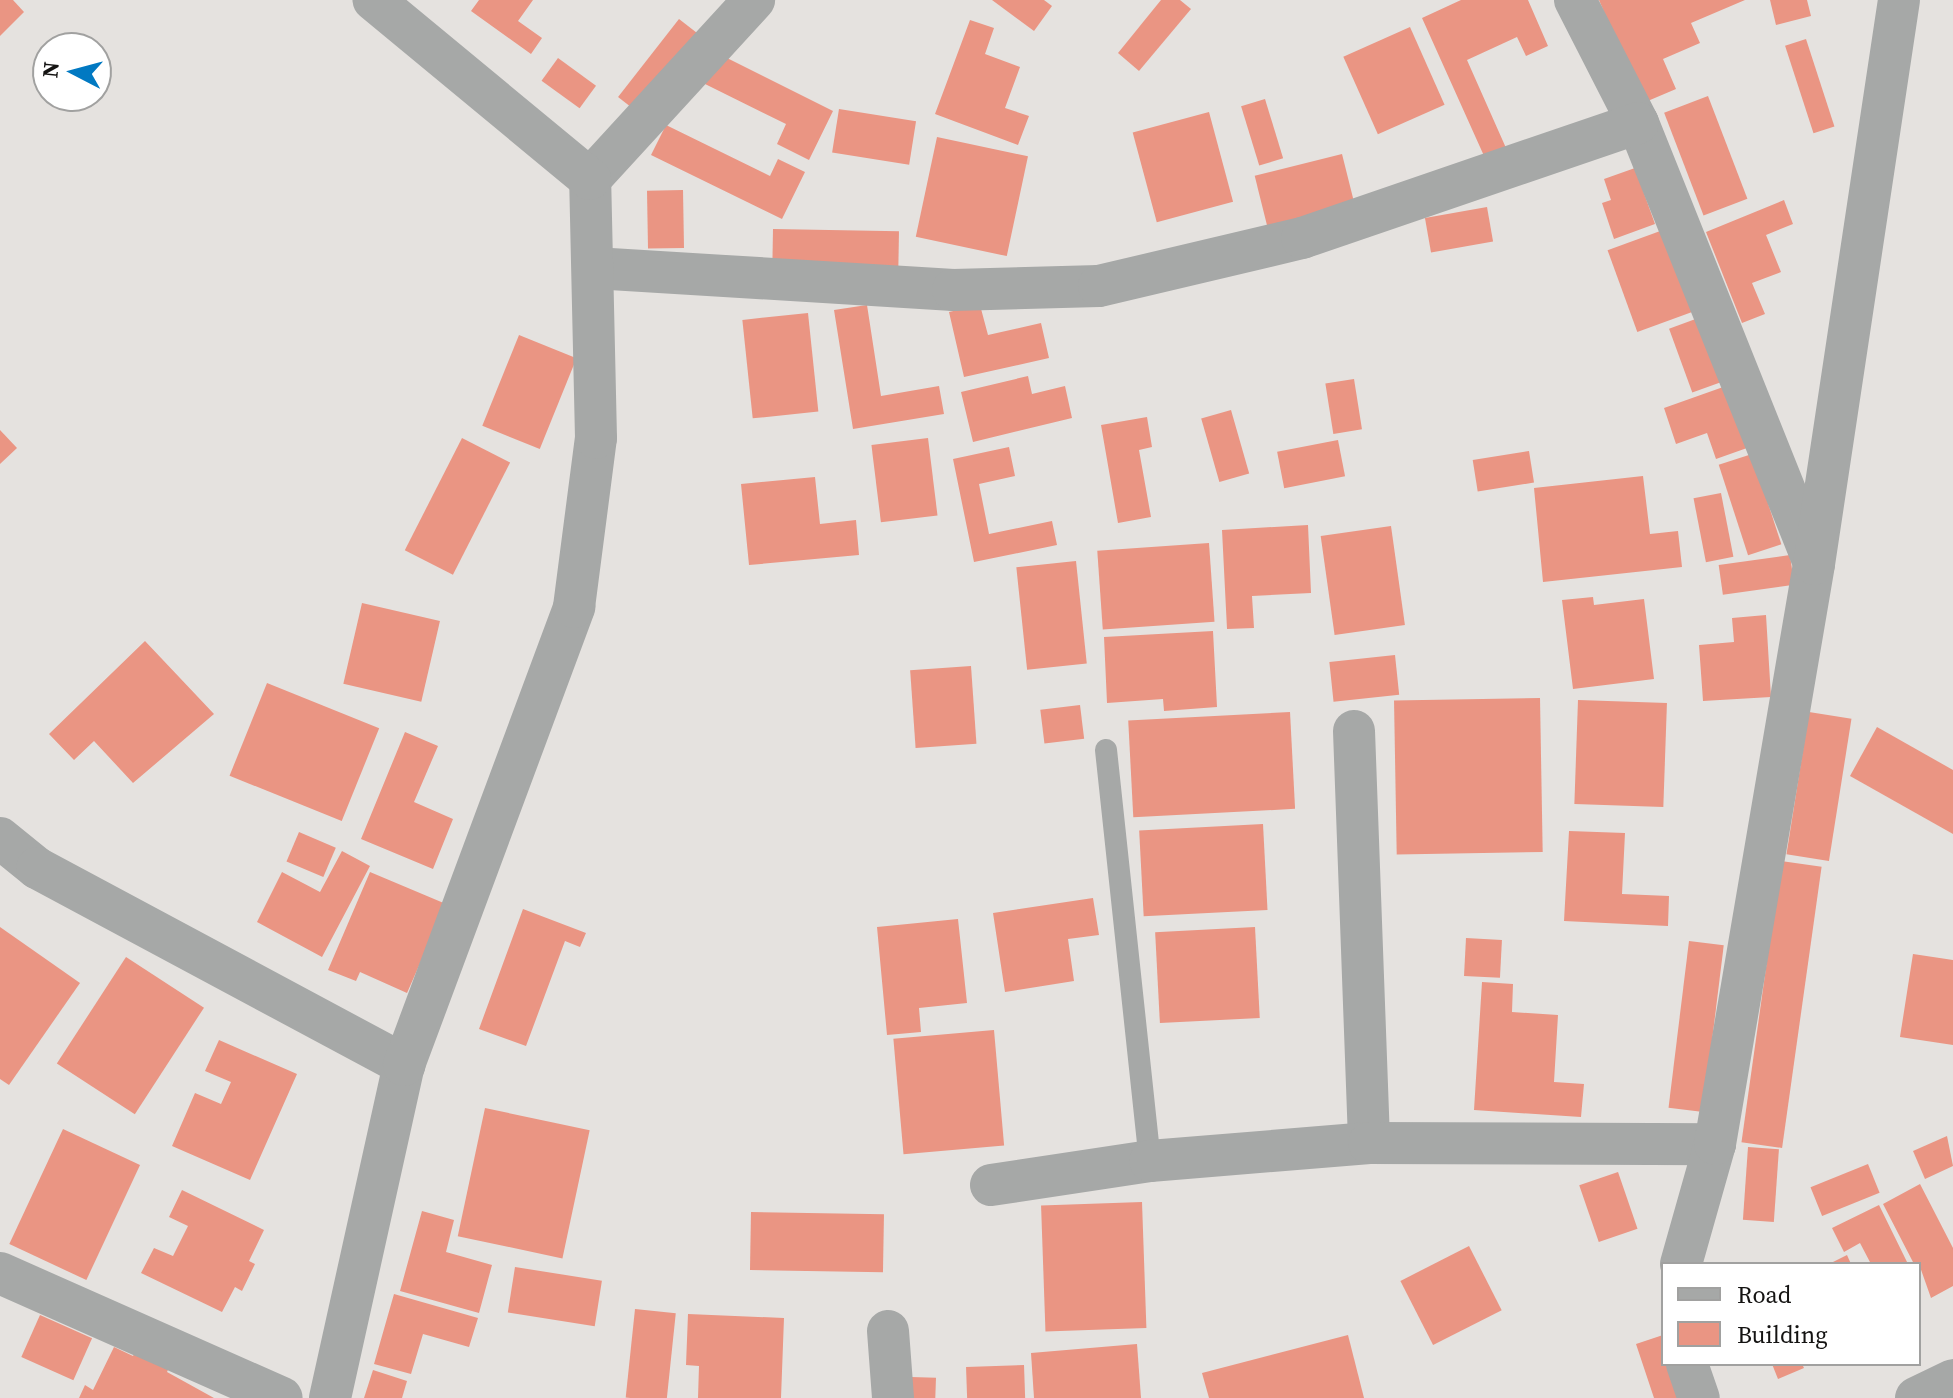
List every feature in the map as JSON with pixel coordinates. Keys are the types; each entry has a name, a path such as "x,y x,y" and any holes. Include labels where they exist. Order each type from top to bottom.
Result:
{"street":[{"path":"374,0 590,179"},
{"path":"330,1398 404,1065 574,607 596,438 590,179 754,0"},
{"path":"1575,0 1638,123 1814,564"},
{"path":"1682,1262 1715,1144 1814,564 1899,0"},
{"path":"594,268 953,290 1099,286 1302,238 1638,123"},
{"path":"1354,731 1369,1143"},
{"path":"0,838 37,868 404,1065"},
{"path":"991,1185 1150,1161 1369,1143 1715,1144"},
{"path":"0,1273 282,1398"},
{"path":"888,1331 893,1398"},
{"path":"1688,1366 1699,1398"},
{"path":"1916,1398 1953,1380"}],"lane":[{"path":"1106,750 1150,1161"}],"building":[{"path":"0,0 13,0 24,12 0,36"},
{"path":"479,0 533,0 518,21 542,38 531,54 471,11"},
{"path":"992,0 1044,0 1052,6 1034,31"},
{"path":"1161,0 1180,0 1191,9 1139,71 1118,53"},
{"path":"1461,0 1528,0 1548,46 1526,56 1517,37 1467,60 1510,157 1489,167 1422,18"},
{"path":"1599,0 1745,0 1691,23 1700,43 1663,59 1676,89 1643,103"},
{"path":"1770,0 1807,0 1811,16 1776,25"},
{"path":"679,19 702,37 641,115 618,97"},
{"path":"970,20 994,28 985,54 1020,67 1005,108 1029,116 1018,145 935,114"},
{"path":"1410,27 1445,105 1378,134 1343,57"},
{"path":"1806,39 1834,126 1814,133 1785,46"},
{"path":"717,53 833,111 809,160 777,144 786,124 703,83"},
{"path":"558,58 596,86 580,108 542,81"},
{"path":"1708,96 1747,199 1704,216 1664,113"},
{"path":"1265,99 1283,158 1259,166 1241,106"},
{"path":"839,109 916,121 909,165 832,152"},
{"path":"1209,112 1233,202 1157,222 1133,132"},
{"path":"666,125 770,176 778,159 805,172 782,219 651,155"},
{"path":"937,137 1028,156 1007,256 916,237"},
{"path":"1342,154 1355,207 1268,229 1255,176"},
{"path":"1635,168 1655,224 1614,239 1602,203 1611,200 1604,179"},
{"path":"683,190 684,248 648,249 647,191"},
{"path":"1784,200 1793,224 1766,235 1781,272 1752,283 1765,314 1742,323 1706,232"},
{"path":"1487,207 1493,241 1431,252 1425,218"},
{"path":"773,229 899,231 898,266 772,264"},
{"path":"1663,230 1693,312 1637,332 1608,250"},
{"path":"867,305 881,396 939,386 944,414 853,429 834,310"},
{"path":"980,305 988,335 1041,323 1049,358 964,377 949,312"},
{"path":"808,313 818,411 753,418 742,320"},
{"path":"1701,317 1724,381 1692,393 1669,329"},
{"path":"519,335 576,358 540,449 482,426"},
{"path":"1028,376 1032,394 1065,386 1072,418 973,442 961,392"},
{"path":"1354,379 1362,429 1333,434 1325,384"},
{"path":"1726,386 1747,448 1716,459 1707,433 1676,444 1664,408"},
{"path":"1231,410 1249,473 1219,482 1201,419"},
{"path":"1147,417 1152,447 1139,450 1151,517 1118,523 1101,425"},
{"path":"0,430 17,448 0,464"},
{"path":"462,438 510,463 453,575 405,550"},
{"path":"928,438 938,515 881,522 871,445"},
{"path":"1338,440 1345,476 1284,488 1277,452"},
{"path":"1009,447 1015,476 979,484 989,534 1052,521 1057,545 974,562 953,459"},
{"path":"1529,451 1534,483 1478,492 1473,460"},
{"path":"1752,454 1781,544 1748,555 1719,465"},
{"path":"1643,476 1650,534 1678,531 1682,567 1543,582 1534,488"},
{"path":"815,477 820,524 856,520 859,555 749,565 741,484"},
{"path":"1721,493 1733,557 1706,562 1694,498"},
{"path":"1308,525 1311,593 1252,596 1254,628 1227,629 1222,530"},
{"path":"1391,526 1405,625 1335,635 1321,536"},
{"path":"1209,543 1215,622 1103,630 1097,551"},
{"path":"1790,555 1794,585 1723,595 1719,565"},
{"path":"1076,561 1087,663 1027,670 1016,567"},
{"path":"1593,597 1594,605 1644,599 1654,679 1573,689 1562,600"},
{"path":"362,603 440,621 421,702 343,684"},
{"path":"1766,615 1771,697 1703,701 1699,645 1734,642 1732,618"},
{"path":"1213,631 1217,707 1164,711 1163,699 1107,703 1104,637"},
{"path":"145,641 214,714 133,783 94,741 74,760 49,734"},
{"path":"1395,655 1399,695 1334,702 1329,662"},
{"path":"971,666 976,744 916,748 910,670"},
{"path":"267,683 379,728 342,821 230,776"},
{"path":"1540,698 1543,852 1397,855 1394,701"},
{"path":"1578,700 1667,703 1663,807 1574,804"},
{"path":"1080,705 1084,739 1044,744 1040,710"},
{"path":"1290,712 1295,809 1133,817 1128,720"},
{"path":"1809,712 1851,719 1829,861 1786,854"},
{"path":"1877,727 1953,770 1953,834 1850,776"},
{"path":"405,732 438,746 414,802 453,819 433,869 361,839"},
{"path":"1263,824 1268,910 1144,916 1139,830"},
{"path":"1569,831 1625,833 1622,894 1669,896 1668,926 1564,921"},
{"path":"299,832 336,848 323,877 286,861"},
{"path":"342,851 370,866 322,957 257,922 282,872 320,892"},
{"path":"1781,861 1822,867 1782,1148 1741,1142"},
{"path":"370,872 446,904 407,993 360,972 356,981 328,970"},
{"path":"1093,898 1099,935 1068,939 1074,981 1005,992 993,913"},
{"path":"523,909 586,933 580,947 565,941 526,1046 479,1029"},
{"path":"958,919 967,1003 919,1008 921,1032 887,1035 877,927"},
{"path":"0,927 80,983 9,1085 0,1079"},
{"path":"1255,927 1260,1018 1160,1023 1155,932"},
{"path":"1466,938 1502,940 1500,978 1464,976"},
{"path":"1689,941 1724,945 1703,1112 1669,1108"},
{"path":"1913,954 1953,960 1953,1045 1900,1037"},
{"path":"126,957 204,1008 135,1114 57,1064"},
{"path":"1482,982 1513,984 1512,1012 1558,1015 1554,1082 1584,1084 1581,1117 1474,1110"},
{"path":"994,1030 1004,1146 903,1154 893,1039"},
{"path":"219,1040 297,1074 250,1180 172,1146 195,1093 221,1104 231,1082 205,1071"},
{"path":"485,1108 590,1130 562,1258 458,1236"},
{"path":"63,1129 140,1165 86,1280 9,1244"},
{"path":"1947,1136 1953,1166 1925,1179 1913,1151"},
{"path":"1748,1147 1779,1149 1774,1222 1743,1220"},
{"path":"1868,1164 1880,1193 1822,1216 1811,1187"},
{"path":"1618,1172 1638,1229 1599,1242 1579,1185"},
{"path":"1920,1184 1953,1248 1953,1286 1931,1298 1921,1262 1913,1262 1883,1204"},
{"path":"182,1190 264,1230 249,1261 255,1264 242,1291 235,1287 222,1312 141,1273 154,1248 173,1256 188,1226 169,1217"},
{"path":"1142,1202 1146,1328 1045,1331 1041,1206"},
{"path":"1879,1205 1907,1262 1870,1262 1860,1243 1844,1252 1832,1228"},
{"path":"422,1211 454,1220 446,1252 492,1265 479,1313 400,1291"},
{"path":"751,1212 884,1214 883,1272 750,1270"},
{"path":"1469,1246 1502,1310 1433,1345 1400,1281"},
{"path":"1847,1255 1850,1262 1833,1262"},
{"path":"515,1267 602,1281 595,1326 508,1312"},
{"path":"394,1294 478,1318 469,1347 423,1334 411,1374 374,1364"},
{"path":"635,1309 676,1313 667,1398 626,1398"},
{"path":"688,1314 784,1318 781,1398 698,1398 699,1366 686,1365"},
{"path":"40,1315 92,1338 73,1380 21,1357"},
{"path":"1348,1335 1364,1398 1209,1398 1202,1373"},
{"path":"1661,1336 1661,1366 1681,1366 1691,1398 1654,1398 1636,1344"},
{"path":"1137,1344 1141,1398 1034,1398 1031,1353"},
{"path":"138,1346 171,1363 167,1372 214,1398 79,1398 85,1385 93,1390 114,1347 133,1356"},
{"path":"1024,1365 1025,1398 967,1398 966,1367"},
{"path":"1773,1366 1804,1368 1778,1379"},
{"path":"373,1370 407,1381 402,1398 364,1398"},
{"path":"911,1377 936,1378 935,1398 910,1398"}]}
